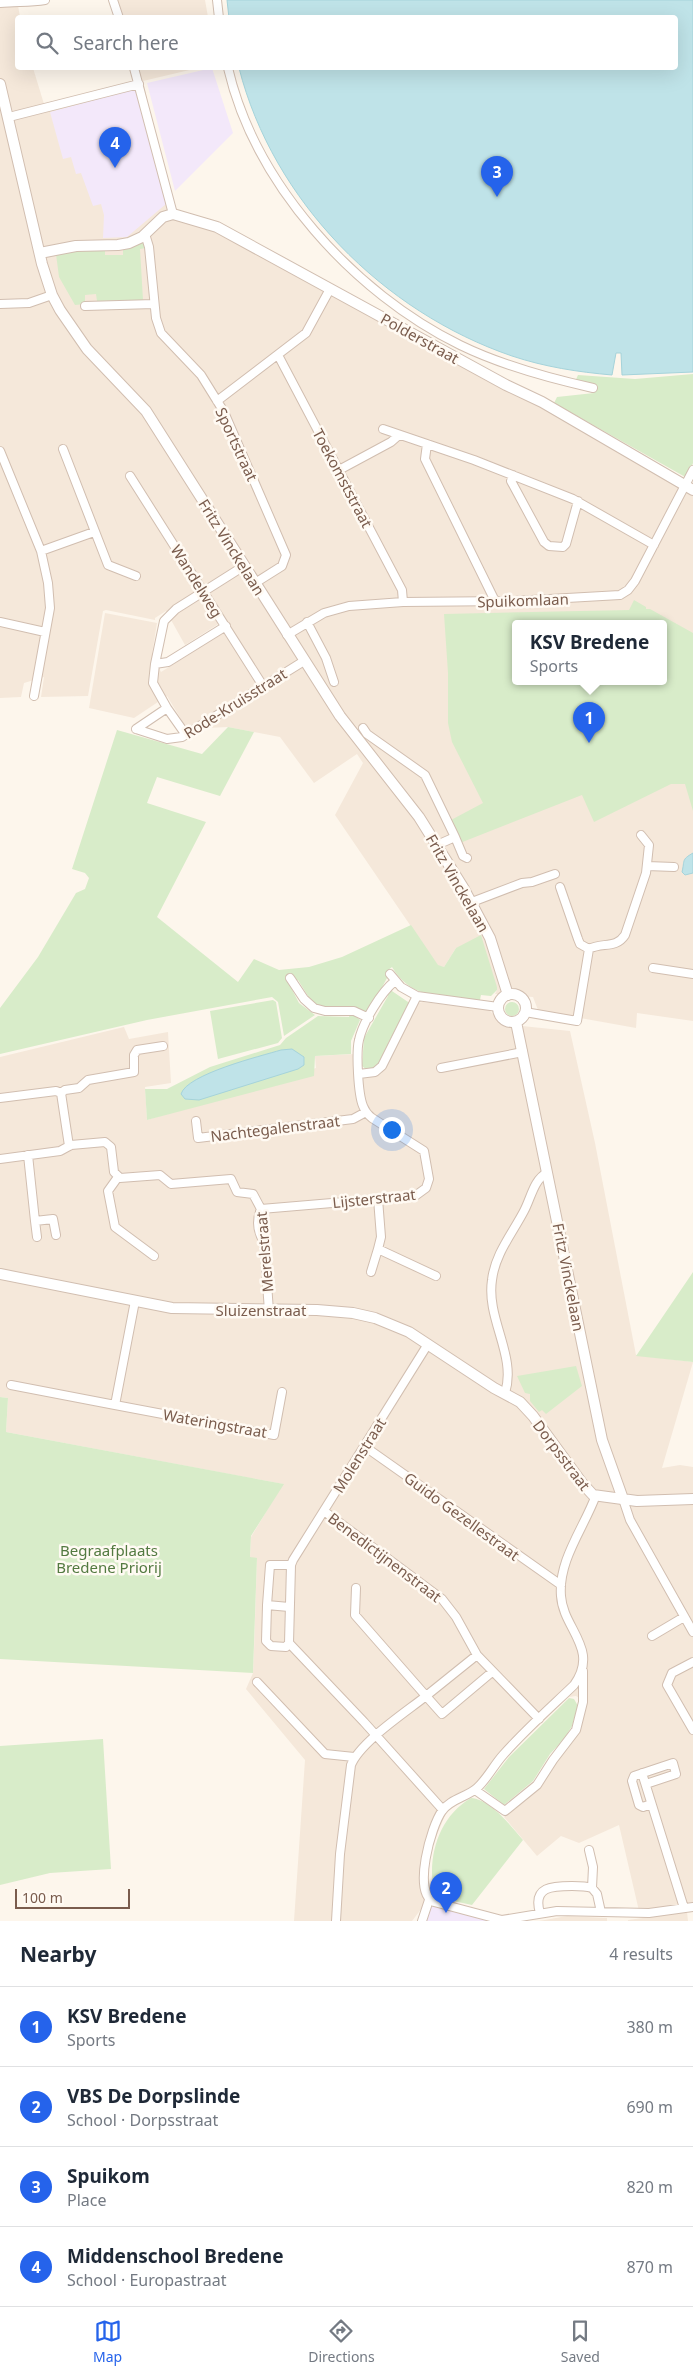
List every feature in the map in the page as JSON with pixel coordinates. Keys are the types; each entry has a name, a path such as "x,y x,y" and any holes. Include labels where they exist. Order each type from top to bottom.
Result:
{"street":[{"path":"0,3 18,2 26,4 45,0"},
{"path":"113,0 117,15"},
{"path":"217,0 219,15"},
{"path":"40,253 76,246 124,244 138,239 159,220 173,214 135,70"},
{"path":"229,70 243,115 285,192 319,235 361,278 394,305 459,344 520,368 593,388"},
{"name":"Fritz Vinckelaan","path":"0,84 40,253 52,295 87,349 146,410 304,661 358,740 398,788 437,845 472,902 490,938 508,995"},
{"path":"8,117 139,84"},
{"name":"Polderstraat","path":"173,214 218,227 506,385 542,402 689,488"},
{"name":"Sportstraat","path":"145,234 149,246 154,304 161,333 172,347 196,369 218,401 244,456 286,555 283,565 255,583"},
{"path":"218,401 306,333 330,289"},
{"path":"0,304 29,302 52,295"},
{"path":"85,306 154,304"},
{"name":"Toekomststraat","path":"278,355 402,590 403,602"},
{"path":"383,429 513,475 578,501 654,545"},
{"path":"339,470 391,442 399,435"},
{"path":"427,444 425,459 495,601"},
{"path":"63,449 108,565 136,576"},
{"path":"0,451 41,551 48,583 50,608 34,696"},
{"name":"Spuikomlaan","path":"287,635 324,612 349,606 403,602 495,601 620,596 632,586 654,545 689,488 693,470"},
{"path":"513,475 511,481 544,542 549,546 563,547 566,544 578,501"},
{"name":"Wandelweg","path":"130,476 263,686"},
{"path":"41,551 94,532"},
{"path":"186,735 167,708 153,683 166,618 176,609 244,566"},
{"path":"0,622 45,632"},
{"path":"307,622 326,658 334,682"},
{"path":"156,664 168,662 226,626"},
{"name":"Rode-Kruisstraat","path":"167,708 136,729 167,739 179,738 304,661"},
{"path":"358,740 365,731 425,775 463,856 467,858"},
{"path":"588,949 596,945 615,945 621,942 647,866 649,845 641,835"},
{"path":"437,845 455,838"},
{"path":"647,866 674,867"},
{"path":"472,902 522,882 532,882 555,874"},
{"path":"560,887 578,939 588,949"},
{"path":"526,1012 577,1020 588,949"},
{"path":"653,968 693,974"},
{"path":"390,974 406,991 417,996 498,1007"},
{"path":"290,978 306,1002 314,1008 325,1011 354,1011 369,1018"},
{"path":"366,1112 361,1101 358,1043 385,989 395,980"},
{"path":"508,995 516,995 522,999 526,1012 516,1022 509,1022 503,1019 498,1007 508,995"},
{"path":"360,1074 375,1072 382,1066 417,996"},
{"name":"Fritz Vinckelaan","path":"516,1022 602,1440 623,1498"},
{"path":"61,1093 65,1090 79,1088 88,1080 134,1072 134,1055 137,1050 163,1046"},
{"path":"441,1068 523,1052"},
{"path":"0,1098 56,1091 61,1093"},
{"path":"61,1093 69,1146"},
{"name":"Nachtegalenstraat","path":"196,1121 198,1138 353,1119 366,1112"},
{"name":"Lijsterstraat","path":"261,1209 414,1196 422,1193 428,1182 427,1159 421,1147 374,1120 366,1112"},
{"path":"0,1159 60,1152 69,1146 102,1142 109,1143 112,1147 114,1172 118,1177 108,1191 115,1232 154,1256"},
{"path":"28,1155 37,1237"},
{"path":"505,1393 508,1373 493,1313 492,1279 497,1258 526,1209 537,1181 541,1176 548,1173"},
{"name":"Merelstraat","path":"118,1177 160,1175 171,1184 229,1178 233,1181 238,1192 253,1194 261,1209 257,1220 259,1234 264,1242 269,1311"},
{"path":"372,1272 381,1234 378,1199"},
{"path":"35,1221 53,1219 56,1235"},
{"path":"378,1249 436,1276"},
{"name":"Sluizenstraat","path":"0,1274 187,1310 318,1310 367,1316 404,1329 505,1393"},
{"path":"115,1405 135,1301"},
{"name":"Molenstraat","path":"289,1644 291,1565 428,1344"},
{"name":"Wateringstraat","path":"11,1385 274,1435 282,1392"},
{"name":"Dorpsstraat","path":"475,1790 505,1811 537,1785 579,1722 584,1689 582,1649 561,1603 560,1585 571,1549 596,1496 590,1493 582,1483 526,1408 505,1393"},
{"name":"Guido Gezellestraat","path":"364,1446 560,1585"},
{"path":"596,1496 637,1501 693,1499"},
{"path":"623,1498 630,1520 693,1632"},
{"name":"Benedictijnenstraat","path":"324,1511 442,1599 456,1616 477,1655 539,1720"},
{"path":"291,1565 270,1565 267,1644 286,1648 289,1644 443,1810"},
{"path":"356,1588 355,1615 442,1714 492,1672"},
{"path":"267,1605 289,1607"},
{"path":"652,1636 684,1618"},
{"path":"336,1921 346,1792 354,1757 477,1655"},
{"path":"693,1662 672,1673 666,1684 693,1730"},
{"path":"422,1921 429,1900 424,1882 425,1862 433,1833 443,1810 475,1790 504,1754 574,1686 582,1664"},
{"path":"258,1682 325,1754 354,1757"},
{"path":"646,1784 676,1774 673,1763 634,1776 632,1781 640,1805 643,1807 651,1804"},
{"path":"429,1900 502,1920 525,1919 540,1913 565,1910 649,1914 689,1908 651,1804 642,1772"},
{"path":"589,1850 593,1867 592,1888 597,1894 601,1912"},
{"path":"540,1913 538,1906 542,1892 548,1887 592,1888"}],"shaded area":[{"path":"0,0 17,0 20,15 15,15 15,70 34,70 44,104 142,79 139,70 190,70 143,81 173,214 191,217 693,489 693,1021 637,1013 636,1028 538,1010 533,997 495,994 497,990 456,948 444,967 438,966 335,815 363,763 357,754 314,783 280,737 228,727 187,729 167,696 134,718 89,708 105,613 157,623 152,654 161,672 225,632 220,623 185,645 166,611 155,618 155,620 103,611 88,696 41,697 44,677 24,683 21,697 0,698"},
{"path":"117,0 205,0 208,15 121,15"},
{"path":"203,70 213,70 233,133 175,191 147,83"},
{"path":"135,89 166,204 127,237 103,238 104,215 101,204 93,206 81,173 76,174 71,157 63,159 50,112"},
{"path":"418,1003 489,1010 503,1024 570,1031 595,1143 636,1355 693,1362 662,1468 680,1465 693,1467 693,1902 639,1911 619,1825 579,1843 561,1836 537,1856 504,1817 538,1787 578,1732 585,1702 576,1696 569,1697 507,1756 473,1795 447,1811 433,1844 428,1868 429,1885 432,1895 412,1921 294,1921 305,1760 246,1689 253,1673 254,1650 257,1558 250,1558 251,1537 283,1484 6,1432 8,1398 0,1397 0,1057 124,1027 129,1039 168,1032 171,1083 145,1087 147,1120 316,1068 315,1056 355,1054 356,1077 381,1074 413,1011"},
{"path":"431,1906 497,1921 426,1921"},
{"path":"687,1912 688,1921 628,1921 628,1920"},
{"path":"567,1916 607,1918 607,1921 539,1921"}],"green space":[{"path":"142,242 146,248 140,249 143,300 97,301 96,294 85,295 85,304 75,305 59,277 56,254 77,250 105,249 105,255 123,255 123,248"},
{"path":"693,374 693,463 687,478 554,403 557,397 594,393 573,386 578,375 635,379"},
{"path":"634,600 646,607 646,609 650,609 693,633 693,811 685,784 671,784 594,822 582,795 460,843 451,820 483,803 452,742 448,723 448,673 444,614 629,610"},
{"path":"228,727 254,732 220,796 157,777 147,803 206,822 157,917 238,982 254,959 279,970 309,967 342,957 411,925 438,965 444,967 456,948 481,935 497,990 491,996 481,995 480,1000 430,995 409,986 392,967 386,972 387,978 370,1010 362,1012 345,1006 320,1007 306,997 308,996 298,980 295,981 291,975 286,978 299,1003 315,1015 284,1036 278,1002 272,997 147,1020 0,1054 0,1008 38,957 76,893 85,889 89,878 85,873 72,869 117,730 202,754"},
{"path":"389,989 411,1004 388,1043 390,1045 381,1063 375,1069 367,1070 362,1066 364,1038 388,996 386,993"},
{"path":"273,1000 276,1002 282,1038 278,1043 218,1059 210,1011"},
{"path":"509,1002 515,1002 519,1009 515,1016 509,1016 505,1012 505,1006"},
{"path":"350,1014 355,1015 360,1020 351,1041 351,1054 315,1056 314,1076 147,1120 145,1089 167,1089 210,1067 280,1045 286,1038 318,1016 349,1017"},
{"path":"693,1272 693,1362 636,1356 691,1275"},
{"path":"576,1366 582,1386 546,1414 542,1410 539,1412 530,1401 530,1394 525,1393 517,1376"},
{"name":"Begraafplaats Bredene Priorij","path":"0,1397 8,1398 6,1432 284,1484 251,1536 250,1557 257,1558 253,1673 0,1659"},
{"path":"569,1698 574,1699 578,1706 572,1726 564,1739 550,1754 533,1781 504,1805 484,1789 509,1757"},
{"path":"103,1739 111,1869 50,1873 0,1885 0,1746"},
{"path":"471,1798 493,1808 523,1840 472,1905 435,1897 432,1869 433,1855 442,1828 459,1806"}],"water":[{"path":"227,0 693,0 693,372 622,375 621,353 616,353 612,375 549,366 512,356 465,336 420,311 378,281 340,245 306,206 278,163 255,117 240,70 678,70 678,15 229,15"},
{"path":"693,853 693,873 685,875 682,872 684,861"},
{"path":"292,1049 304,1057 304,1065 298,1069 199,1100 185,1099 181,1094 186,1087 210,1073 281,1050"}],"place":[{"name":"Middenschool Bredene","path":"115,168"},
{"name":"Spuikom","path":"497,197"},
{"name":"KSV Bredene","path":"589,743"},
{"name":"VBS De Dorpslinde","path":"446,1913"}]}
